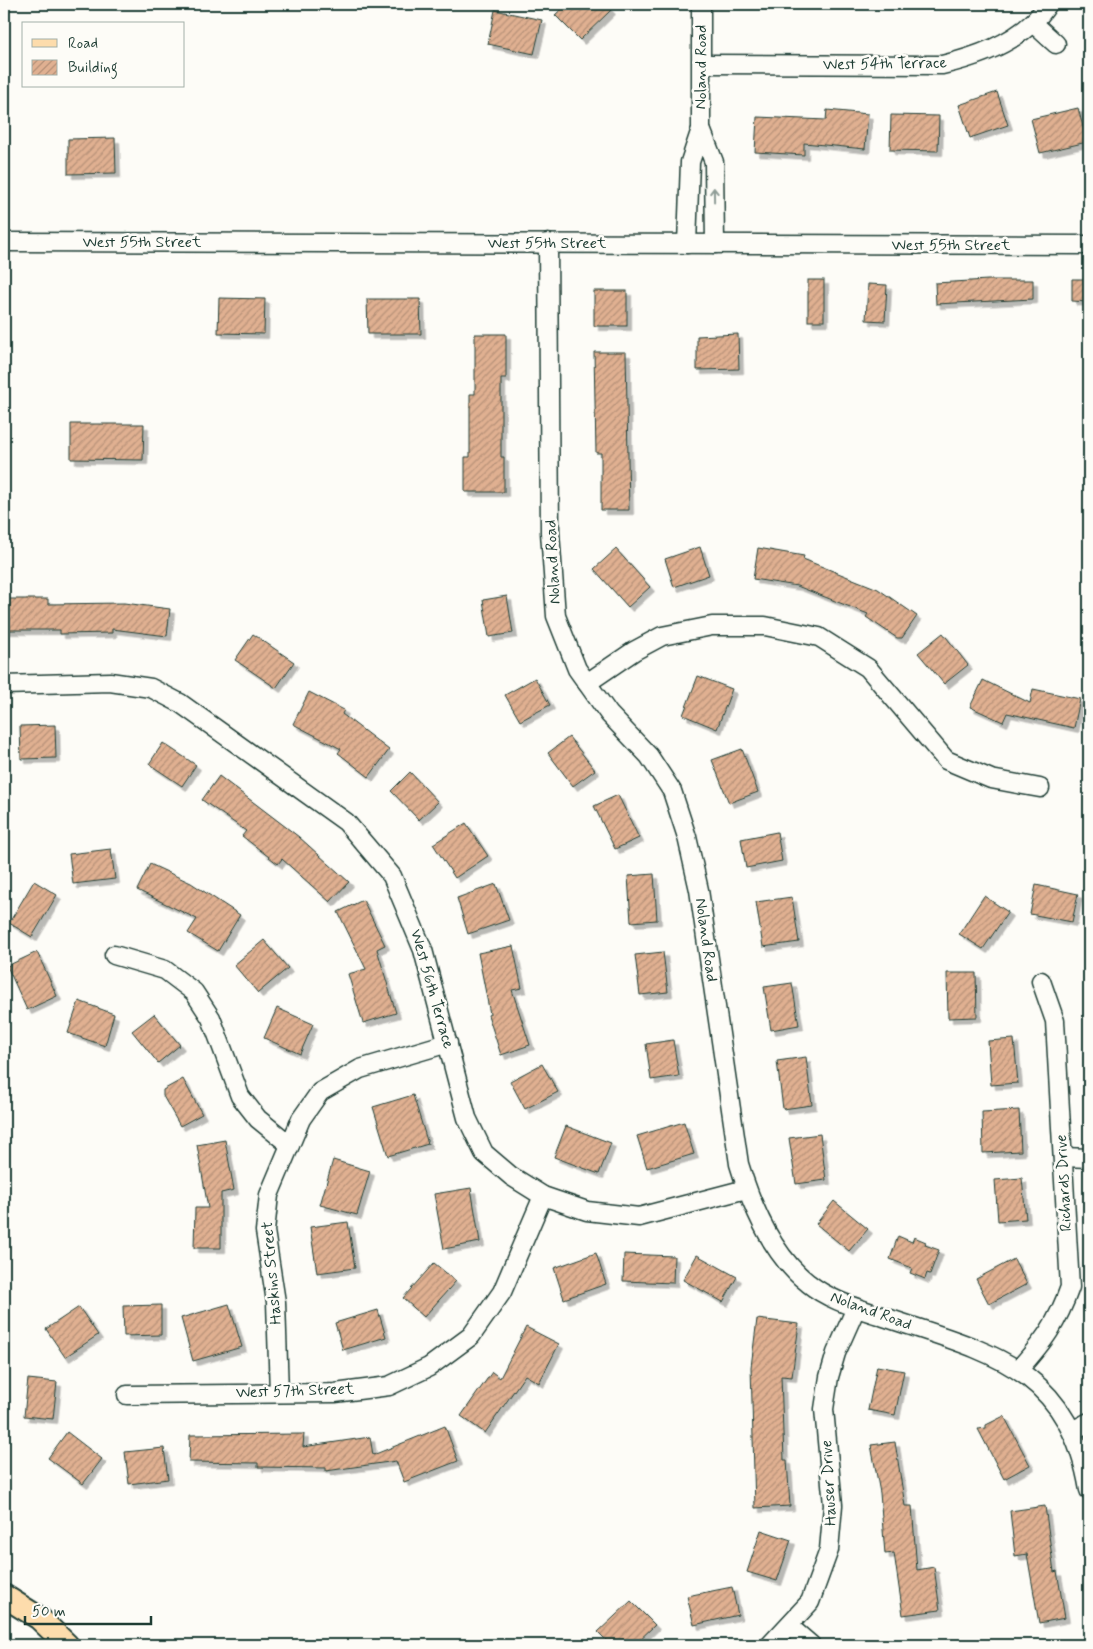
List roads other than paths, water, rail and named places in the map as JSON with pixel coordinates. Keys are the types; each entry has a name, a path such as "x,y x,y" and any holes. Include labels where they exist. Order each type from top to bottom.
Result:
{"main road":[{"path":"4,1596 39,1618 67,1645"}],"street":[{"name":"Noland Road","path":"687,244 690,162 701,129 701,4"},
{"name":"West 54th Terrace","path":"702,64 942,65 976,56 1016,36 1033,23 1048,4"},
{"path":"1033,23 1056,44"},
{"name":"Noland Road","path":"701,129 714,162 715,244"},
{"name":"West 55th Street","path":"4,242 1089,245"},
{"name":"Noland Road","path":"548,244 550,532 556,616 577,669 609,714 649,756 672,791 681,818 699,890 739,1164 746,1190 774,1246 790,1266 827,1296 856,1308 968,1344 1002,1359 1036,1384 1048,1396 1072,1431 1084,1462 1089,1490"},
{"path":"587,682 634,651 662,636 712,626 765,626 819,637 868,668 946,760 991,779 1040,788"},
{"name":"West 56th Terrace","path":"4,685 110,682 150,688 180,703 346,822 392,876 396,884 423,950 467,1118 484,1153 511,1176 543,1196 587,1211 639,1217 746,1190"},
{"path":"114,955 165,970 194,992 212,1018 240,1096 258,1119 290,1145"},
{"name":"Richards Drive","path":"1018,1370 1046,1338 1060,1315 1070,1287 1055,1021 1041,982"},
{"name":"Haskins Street","path":"278,1393 276,1302 265,1231 269,1195 301,1118 320,1092 360,1069 448,1043"},
{"path":"1063,1157 1089,1158"},
{"name":"West 57th Street","path":"127,1395 334,1393 389,1386 429,1367 471,1336 502,1292 543,1196"},
{"name":"Hauser Drive","path":"770,1645 790,1627 810,1602 829,1550 833,1505 824,1409 828,1377 836,1353 856,1308"},
{"path":"1072,1431 1089,1422"},
{"path":"790,1627 811,1645"}]}
